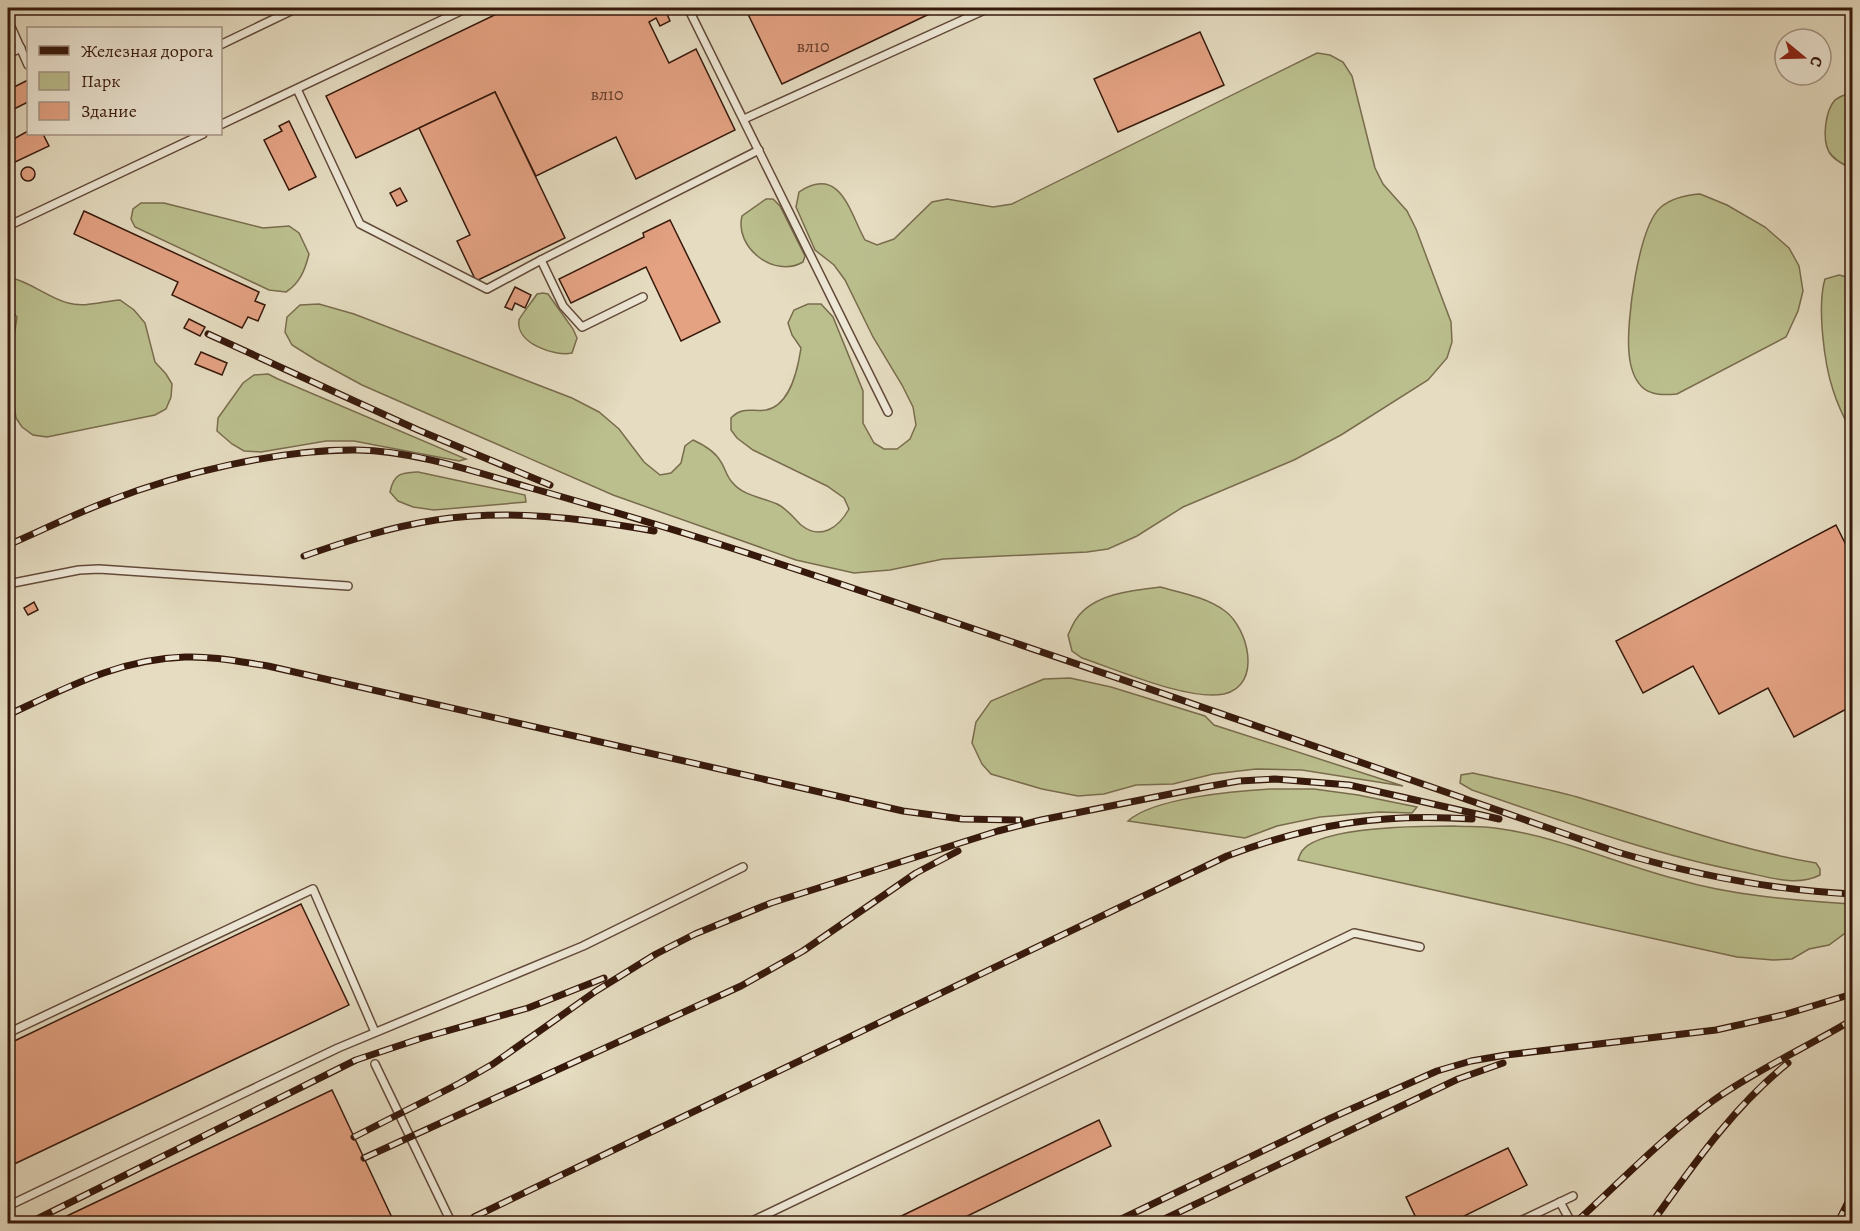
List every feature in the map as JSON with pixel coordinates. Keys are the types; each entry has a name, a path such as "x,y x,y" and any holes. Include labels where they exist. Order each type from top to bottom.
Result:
{"lane":[{"path":"222,44 297,8"},
{"path":"222,124 467,8"},
{"path":"688,8 888,412"},
{"path":"744,119 989,8"},
{"path":"8,20 27,63"},
{"path":"8,54 21,48"},
{"path":"297,89 360,224 487,289 759,150"},
{"path":"8,226 200,135"},
{"path":"541,260 563,306 582,327 643,297"},
{"path":"8,584 79,570 99,569 348,586"},
{"path":"8,1206 327,1053 583,946 743,867"},
{"path":"8,1033 313,889 375,1032"},
{"path":"746,1224 1354,933 1420,946"},
{"path":"375,1064 452,1224"},
{"path":"1514,1224 1573,1196"},
{"path":"1560,1202 1572,1224"}],"green space":[{"path":"1317,53 1330,55 1343,62 1352,76 1375,168 1383,184 1407,211 1416,229 1451,322 1452,342 1447,358 1428,380 1341,435 1294,460 1183,507 1137,536 1108,549 943,559 890,570 854,573 796,560 613,495 362,385 292,345 285,332 287,317 300,305 319,304 354,314 572,398 599,412 619,429 644,462 660,475 671,473 681,463 685,446 693,440 716,455 736,487 780,506 808,530 822,532 835,526 845,516 849,509 844,498 827,486 753,450 737,438 731,430 731,418 735,414 775,407 782,401 792,385 801,348 792,335 788,323 794,310 808,304 821,304 833,317 863,391 863,423 874,443 884,449 897,449 910,439 916,425 913,407 873,337 845,280 834,265 815,250 796,207 799,192 813,185 825,184 834,188 849,206 865,240 877,245 894,239 932,202 947,199 993,207 1012,204"},
{"path":"1852,93 1852,169 1831,155 1825,133 1829,111 1835,100"},
{"path":"1700,194 1727,205 1765,227 1789,248 1799,266 1803,291 1798,311 1786,337 1677,394 1663,395 1642,387 1636,380 1631,367 1629,339 1635,276 1646,234 1661,207 1679,198"},
{"path":"766,199 773,199 780,206 805,256 803,262 792,266 769,263 750,249 744,239 741,228 742,216"},
{"path":"141,203 164,203 263,228 289,226 299,233 309,254 304,271 295,285 286,292 269,290 135,227 131,219 133,209"},
{"path":"1839,275 1852,278 1852,433 1833,390 1823,334 1822,304 1825,279"},
{"path":"8,277 68,303 87,305 120,300 134,310 145,323 155,362 172,384 171,397 166,409 155,415 47,437 33,435 22,427 16,418 9,368 17,317 8,307"},
{"path":"537,294 548,294 573,329 577,338 572,353 556,353 538,347 523,335 519,328 521,316"},
{"path":"268,374 466,459 459,461 354,441 326,441 261,452 244,451 217,431 218,418 243,383 254,375"},
{"path":"418,472 525,495 526,502 434,510 413,507 398,501 390,492 396,478 399,475"},
{"path":"1160,587 1210,602 1233,619 1245,642 1248,655 1248,668 1244,680 1236,689 1224,694 1209,695 1173,689 1082,658 1072,651 1068,635 1076,620 1093,603 1115,595"},
{"path":"1070,678 1111,687 1205,716 1214,725 1403,786 1302,770 1256,769 1213,774 1173,784 1136,785 1104,794 1078,796 1042,789 991,774 982,764 972,743 976,722 991,701 1044,679"},
{"path":"1473,773 1577,797 1725,842 1816,863 1820,869 1820,875 1811,879 1792,881 1675,856 1573,825 1472,790 1460,783 1461,775"},
{"path":"1270,789 1314,789 1417,807 1412,813 1379,812 1320,817 1277,826 1245,838 1128,821 1140,813 1175,801 1216,794"},
{"path":"1420,826 1495,828 1541,837 1653,873 1719,890 1785,899 1852,904 1852,928 1829,945 1809,949 1792,959 1737,957 1298,860 1302,851 1312,843 1350,832"}],"building":[{"path":"509,8 667,8 670,21 660,26 656,18 649,22 669,63 696,49 735,130 636,179 616,137 536,176 495,92 356,158 326,96"},
{"path":"745,8 942,8 782,84"},
{"path":"1200,32 1224,85 1118,132 1094,79"},
{"path":"27,80 27,102 8,112 8,90"},
{"path":"495,92 565,238 476,281 457,241 470,235 419,128"},
{"path":"289,121 316,177 289,190 264,140 282,131 279,126"},
{"path":"27,132 27,135 44,135 49,146 13,163 8,152 8,142"},
{"path":"25,167 31,167 35,174 31,181 25,181 21,177 21,171"},
{"path":"400,188 407,201 397,206 390,193"},
{"path":"84,211 259,292 255,301 265,305 258,321 248,317 242,328 172,295 178,282 74,234"},
{"path":"670,220 720,322 681,341 646,267 571,303 559,279 644,237 643,233"},
{"path":"515,287 531,295 525,308 515,303 512,310 505,307"},
{"path":"189,319 205,327 200,336 184,328"},
{"path":"201,352 227,363 222,375 195,364"},
{"path":"1836,525 1852,557 1852,706 1794,737 1768,688 1719,714 1693,666 1643,693 1616,641"},
{"path":"34,602 38,610 28,615 24,608"},
{"path":"301,904 349,1005 8,1167 8,1044"},
{"path":"332,1090 395,1224 50,1224"},
{"path":"1099,1120 1111,1146 951,1224 885,1224"},
{"path":"1508,1148 1527,1185 1448,1224 1419,1224 1406,1197"}],"railway":[{"path":"208,334 418,430 550,485"},
{"path":"8,545 83,511 137,491 198,472 263,458 357,450 423,458 592,505 744,552 1091,669 1617,852 1675,868 1734,880 1792,889 1852,894"},
{"path":"304,556 385,531 419,523 463,517 545,516 654,531"},
{"path":"8,715 72,685 115,669 161,659 216,658 268,666 903,811 962,819 1020,820"},
{"path":"354,1137 493,1064 596,991 656,954 695,934 771,903 998,831 1041,820 1205,787 1239,781 1275,779 1349,785 1499,819"},
{"path":"474,1217 1227,856 1288,836 1347,823 1407,818 1472,819"},
{"path":"364,1158 741,986 803,951 916,873 958,851"},
{"path":"27,1224 356,1060 422,1038 528,1008 604,978"},
{"path":"1111,1224 1331,1118 1437,1071 1471,1061 1506,1055 1716,1030 1783,1015 1852,994"},
{"path":"1574,1224 1660,1144 1714,1100 1748,1078 1852,1020"},
{"path":"1154,1224 1458,1079 1503,1063"},
{"path":"1651,1224 1731,1119 1768,1080 1788,1063"},
{"path":"1837,1224 1852,1194"}]}
